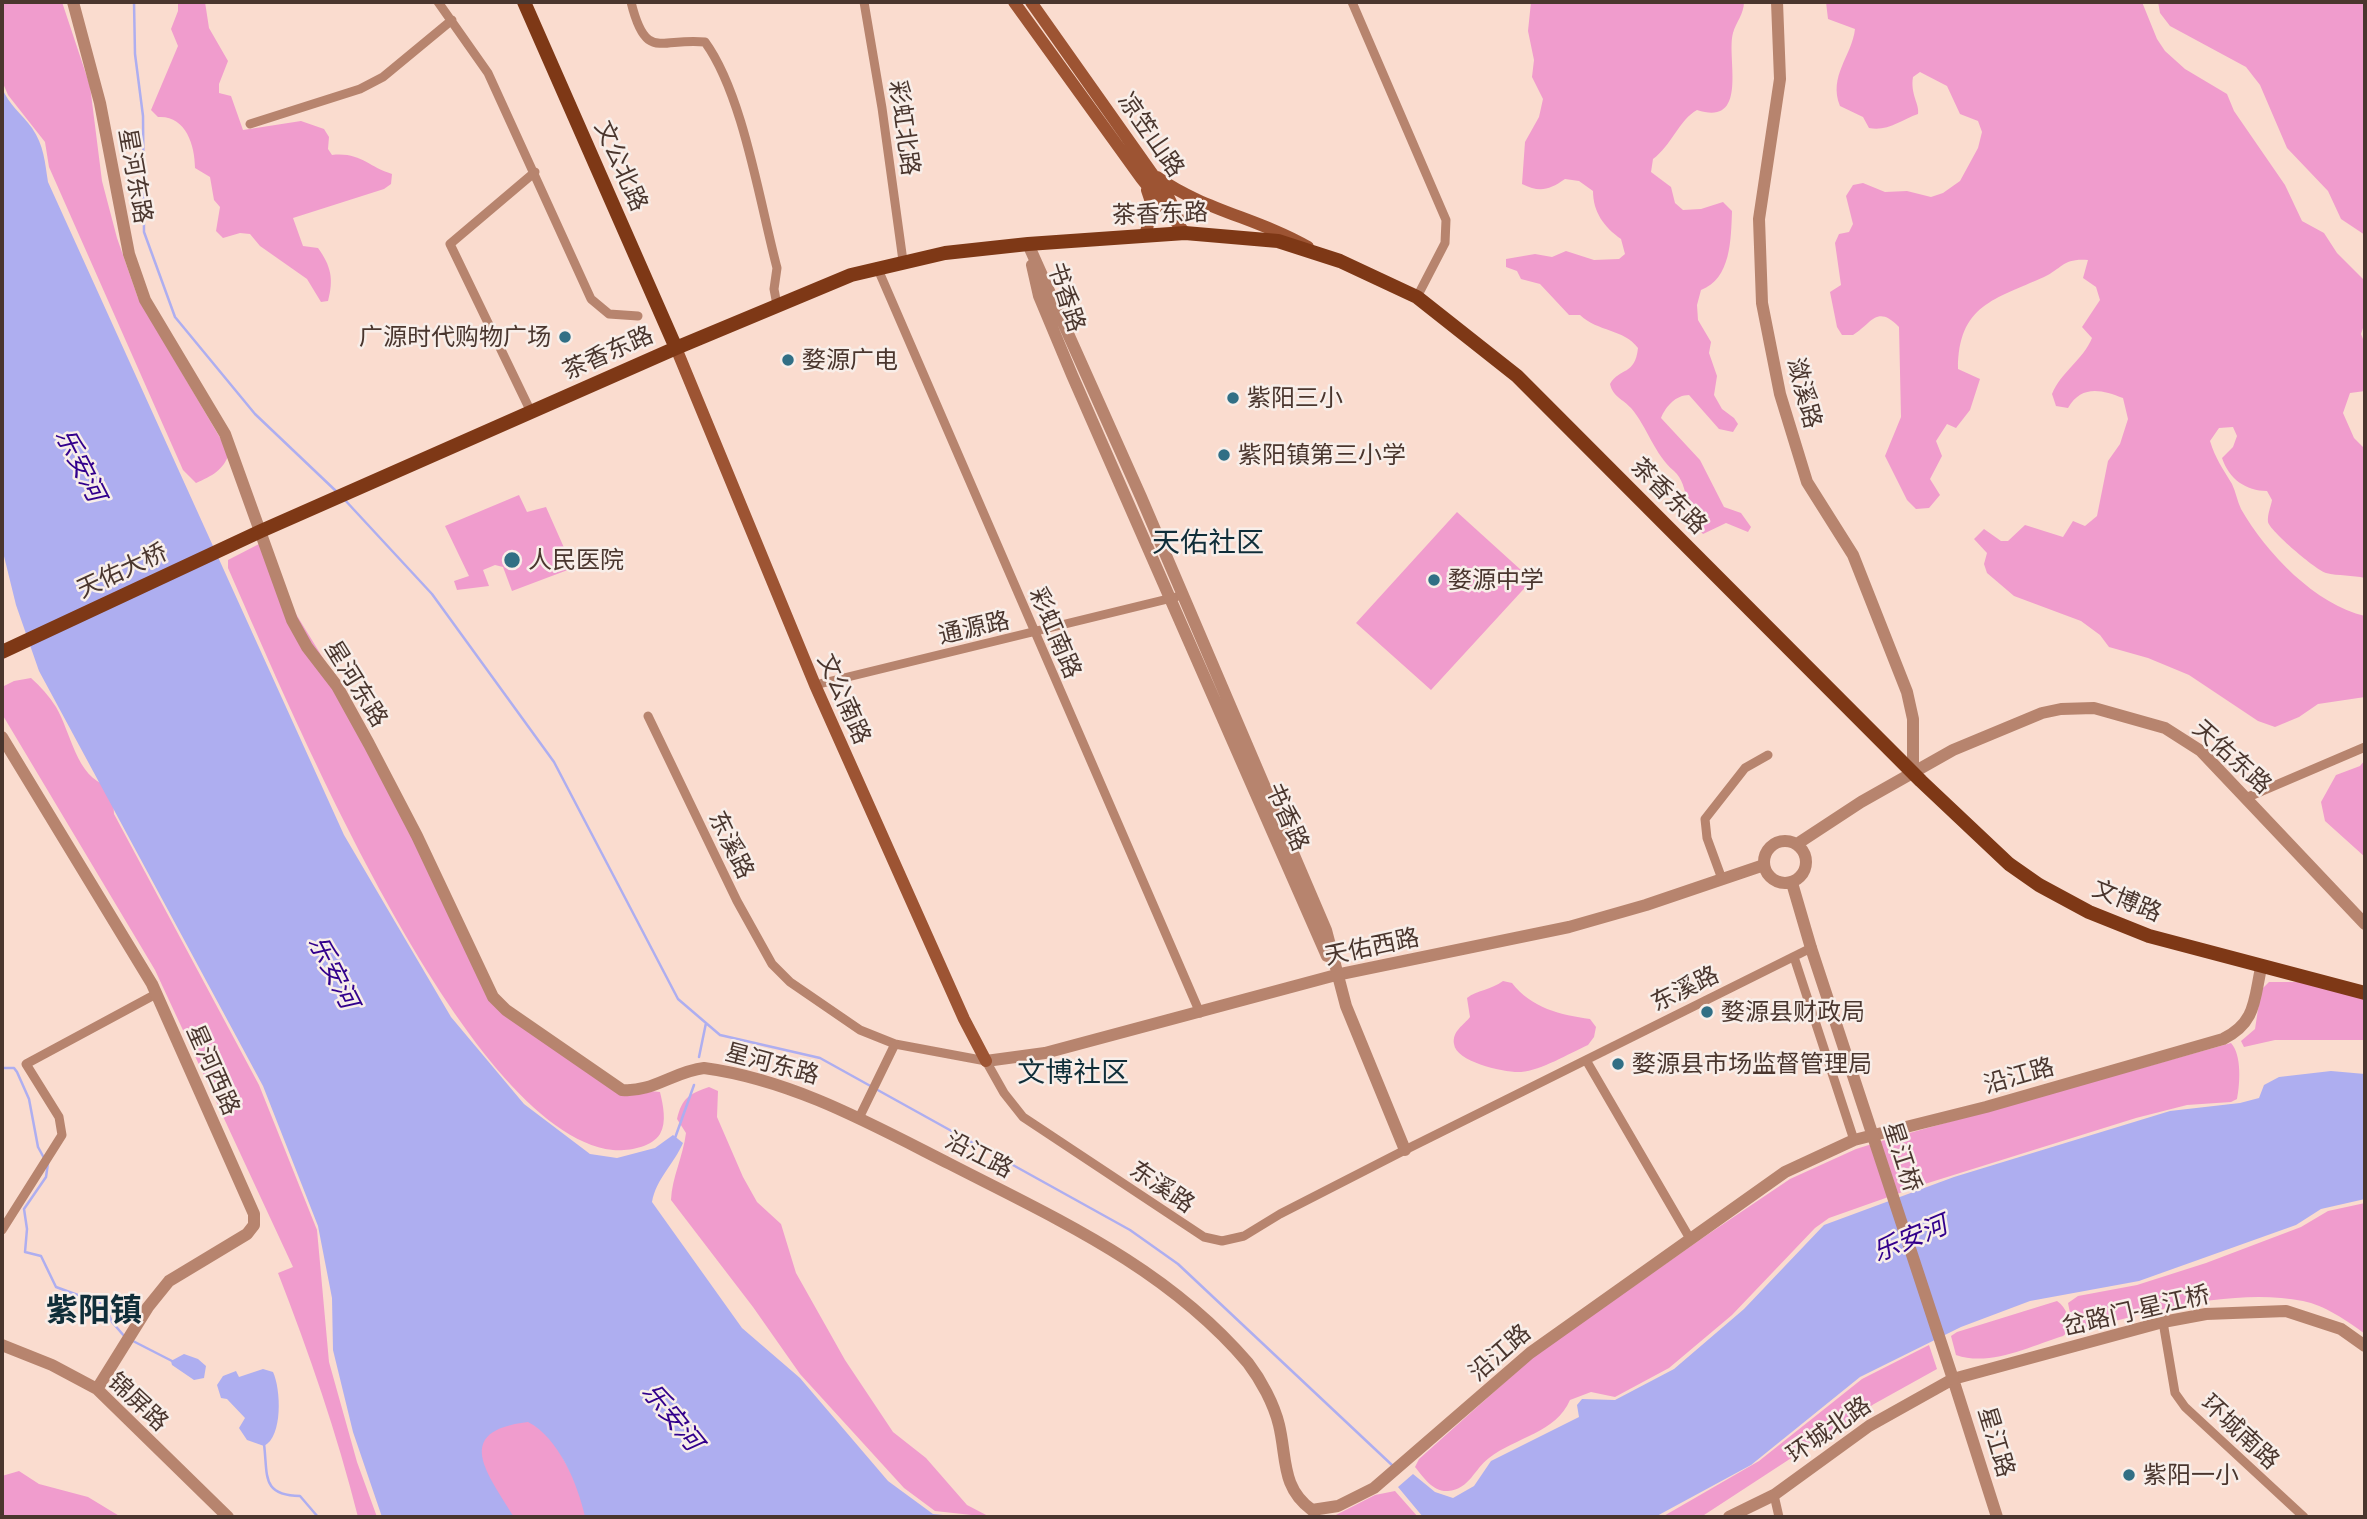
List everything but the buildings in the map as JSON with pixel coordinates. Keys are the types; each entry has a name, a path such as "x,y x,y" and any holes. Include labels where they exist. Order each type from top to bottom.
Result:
{"main road":[{"name":"文公北路","path":"524,2 676,348"},
{"name":"凉笠山路","path":"1014,2 1146,175"},
{"name":"凉笠山路","path":"1031,2 1185,233"},
{"path":"1145,235 1153,208 1146,175"},
{"path":"1146,175 1222,211 1272,228 1312,249"},
{"name":"茶香东路","path":"261,531 676,348 777,305 877,267 1028,244 1185,233 1240,236 1312,249 1418,297 1517,376 1913,771"},
{"name":"文公南路","path":"676,348 815,685 964,1019 986,1061"},
{"name":"天佑大桥","path":"2,652 261,531"},
{"name":"文博路","path":"1913,771 2010,864 2063,899 2149,936 2261,968 2365,993"}],"street":[{"name":"星河东路","path":"73,2 100,103 129,254 145,300 225,434 292,620 307,647 337,686 417,836 482,978 506,1010 622,1090 646,1088 687,1070 704,1068 823,1100 859,1118"},
{"path":"438,2 488,73 591,299 609,314 638,316"},
{"path":"631,2 637,25 643,35 658,44 705,42 711,50 735,102 777,268 774,289 777,305"},
{"name":"彩虹北路","path":"864,2 883,108 903,261"},
{"path":"1352,2 1446,220 1445,243 1418,297"},
{"name":"潋溪路","path":"1777,2 1780,79 1759,219 1762,303 1780,394 1807,482 1853,555 1907,692 1913,719 1913,771"},
{"path":"250,124 360,89 383,77 452,20"},
{"path":"531,412 450,244 535,172"},
{"name":"书香路","path":"1028,244 1039,296 1175,597 1336,975 1405,1150"},
{"name":"彩虹南路","path":"877,267 1200,1013"},
{"name":"通源路","path":"815,685 1034,634 1175,597"},
{"name":"天佑东路","path":"1913,771 1953,750 2042,713 2087,707 2135,718 2179,736 2201,751 2248,797 2365,924"},
{"name":"东溪路","path":"648,716 737,901 772,964 790,982 860,1030 895,1044 986,1061 1004,1093 1023,1118 1204,1237 1222,1241 1244,1236 1280,1214 1405,1150 1811,948"},
{"name":"星河西路","path":"2,737 156,994 250,1202 254,1225 233,1244 169,1281 128,1339 97,1390"},
{"path":"2248,797 2365,747"},
{"path":"1722,878 1707,838 1705,819 1745,768 1768,755"},
{"path":"1797,844 1913,771"},
{"path":"1786,841 1797,844 1807,862 1803,875 1791,883 1773,880 1763,864 1766,853 1774,844 1786,841"},
{"name":"天佑西路","path":"986,1061 1038,1055 1336,975 1569,927 1646,905 1763,864"},
{"path":"1791,883 1811,948"},
{"name":"星江桥","path":"1811,948 1953,1379"},
{"path":"1794,957 1854,1140"},
{"name":"沿江路","path":"859,1118 1102,1241 1182,1297 1249,1365 1259,1381 1279,1422 1286,1475 1294,1495 1312,1510 1328,1510 1348,1503 1396,1470 1530,1353 1689,1237 1785,1172 1854,1140 1986,1107 2223,1039 2245,1025 2250,1016 2261,968"},
{"path":"2,1230 62,1135 62,1127 26,1064 156,994"},
{"path":"859,1118 895,1044"},
{"path":"1586,1060 1689,1237"},
{"name":"岔路门-星江桥","path":"1953,1379 2163,1322 2204,1314 2286,1311 2341,1329 2365,1346"},
{"name":"环城南路","path":"2163,1322 2175,1393 2185,1407 2304,1517"},
{"name":"锦屏路","path":"2,1345 52,1365 97,1390 228,1517"},
{"name":"环城北路","path":"1729,1517 1774,1495 1869,1426 1953,1379"},
{"name":"星江路","path":"1953,1379 1997,1517"},
{"path":"1774,1495 1779,1517"}],"shaded area":[{"path":"2,2 62,2 90,86 102,181 117,238 138,298 229,453 217,472 196,483 183,470 49,167 45,142 8,95 2,81"},
{"path":"178,2 205,2 209,28 228,61 219,84 219,93 231,96 243,130 301,121 324,129 329,137 328,149 332,155 357,158 392,174 391,184 384,189 293,218 303,246 318,248 326,261 331,279 328,301 321,302 307,279 260,246 250,234 240,233 223,238 216,231 220,207 214,200 210,177 195,168 187,133 175,121 158,117 151,110 178,46 171,29 178,11"},
{"path":"1531,2 1744,2 1733,33 1730,100 1724,109 1713,113 1697,110 1691,114 1653,159 1651,172 1671,187 1675,203 1683,210 1701,209 1723,202 1732,211 1730,245 1724,268 1711,285 1701,290 1697,305 1698,320 1711,342 1709,353 1717,376 1714,395 1722,409 1738,424 1733,432 1719,429 1689,395 1672,402 1661,418 1700,460 1724,507 1741,513 1751,527 1748,532 1726,523 1703,534 1692,518 1679,477 1661,457 1631,408 1613,392 1610,384 1634,363 1638,348 1626,337 1595,325 1580,315 1569,315 1540,284 1521,279 1517,271 1506,267 1506,259 1535,254 1552,257 1566,251 1594,260 1619,259 1625,254 1621,239 1609,229 1597,212 1593,191 1579,181 1565,179 1549,188 1539,189 1522,184 1525,142 1539,117 1543,99 1532,77 1534,60 1528,31"},
{"path":"1826,2 2142,2 2157,39 2165,51 2185,69 2227,94 2234,111 2285,185 2302,221 2324,233 2337,253 2365,281 2365,322 2361,334 2365,344 2365,391 2350,393 2343,413 2354,438 2365,449 2365,578 2326,573 2294,550 2268,522 2272,500 2267,491 2245,486 2234,478 2225,465 2222,458 2233,447 2237,436 2233,427 2219,428 2210,441 2232,484 2241,509 2278,559 2328,601 2365,616 2365,697 2318,704 2299,717 2275,727 2258,721 2189,675 2148,658 2109,647 2100,635 2081,621 2014,596 1987,573 1984,564 1987,553 1974,539 1984,529 2001,541 2008,541 2025,525 2063,537 2073,521 2085,526 2097,516 2108,461 2120,444 2128,419 2123,398 2099,391 2085,392 2068,408 2056,406 2052,394 2092,338 2082,327 2100,300 2096,287 2083,278 2088,260 2068,262 2044,277 1995,299 1972,318 1960,348 1958,369 1980,379 1970,410 1956,428 1947,424 1936,441 1942,456 1930,479 1940,495 1929,508 1916,509 1907,500 1885,456 1901,417 1899,327 1880,316 1853,335 1842,335 1837,327 1830,292 1841,285 1835,243 1839,234 1849,232 1853,224 1846,196 1853,185 1863,183 1885,192 1907,191 1931,197 1943,193 1960,181 1978,148 1982,132 1978,121 1960,114 1947,86 1920,72 1913,77 1912,83 1918,114 1894,125 1869,128 1863,117 1840,106 1837,85 1855,29 1828,19"},
{"path":"2158,2 2365,2 2365,235 2341,219 2328,191 2287,148 2260,85 2246,67 2170,26 2160,13"},
{"path":"519,495 527,512 546,507 573,568 512,591 503,567 495,565 483,570 489,586 457,590 454,581 469,576 445,526"},
{"path":"1457,512 1532,580 1431,690 1356,623"},
{"path":"259,544 272,575 350,702 491,999 609,1087 660,1092 663,1124 660,1134 651,1143 632,1149 613,1150 556,1125 498,1070 441,992 386,901 336,804 291,711 228,568 228,560"},
{"path":"31,678 56,707 81,764 97,781 108,786 113,798 114,814 259,1085 317,1230 329,1362 357,1462 377,1517 358,1517 322,1394 278,1273 293,1267 155,970 2,714 2,687 14,681"},
{"path":"2365,760 2365,857 2325,821 2321,802 2336,775 2360,766"},
{"path":"1503,981 1512,983 1528,999 1547,1009 1590,1019 1596,1027 1594,1037 1588,1045 1564,1057 1521,1072 1482,1065 1463,1056 1457,1050 1454,1039 1470,1017 1467,998"},
{"path":"2269,982 2303,982 2365,998 2365,1040 2275,1040 2244,1047 2241,1041 2255,1029 2261,990"},
{"path":"2231,1043 2239,1062 2237,1099 2231,1102 2187,1105 2136,1118 1928,1183 1829,1218 1815,1228 1732,1315 1669,1368 1615,1397 1591,1392 1570,1400 1555,1420 1489,1458 1462,1487 1448,1491 1438,1489 1415,1467 1419,1459 1533,1357 1790,1179 1856,1149 1888,1139"},
{"path":"709,1087 718,1091 717,1117 743,1177 757,1202 781,1224 796,1273 845,1360 893,1432 926,1458 967,1505 990,1517 935,1511 904,1488 800,1374 753,1307 671,1200 686,1133 677,1119 681,1106 687,1098"},
{"path":"2365,1203 2365,1334 2336,1314 2311,1303 2246,1297 2157,1310 2074,1333 2068,1303 2078,1296 2137,1285 2206,1263 2301,1227 2328,1211"},
{"path":"336,1259 534,1405 595,1517 388,1517"},
{"path":"2057,1301 2068,1318 2069,1331 2063,1336 1996,1357 1969,1358 1956,1355 1951,1336 1957,1332"},
{"path":"1929,1345 1937,1369 1874,1404 1701,1517 1662,1517 1759,1461 1862,1379"},
{"path":"19,1471 39,1484 88,1497 121,1517 2,1517 2,1476"},
{"path":"1395,1491 1418,1517 1332,1517 1375,1495"}],"water":[{"name":"乐安河","path":"2,88 39,141 48,182 344,835 451,1017 524,1104 590,1154 617,1158 655,1148 673,1135 683,1143 657,1186 652,1202 742,1328 800,1378 888,1481 933,1514 963,1517 585,1517 578,1491 566,1464 549,1439 528,1422 504,1427 490,1435 483,1445 482,1457 487,1470 514,1517 382,1517 353,1432 333,1350 332,1298 318,1226 263,1086 39,671 16,605 2,548"},
{"name":"乐安河","path":"2331,1071 2365,1074 2365,1199 2321,1209 2296,1225 2139,1281 2030,1301 1961,1327 1860,1377 1751,1465 1655,1517 1423,1517 1398,1487 1413,1474 1435,1492 1453,1498 1474,1486 1491,1461 1579,1417 1577,1405 1582,1399 1615,1400 1674,1369 1744,1309 1824,1225 1954,1177 2170,1111 2240,1103 2259,1098 2264,1085 2279,1077"},
{"path":"184,1354 198,1359 206,1366 204,1378 194,1380 172,1365 171,1361"},
{"path":"263,1369 273,1372 279,1401 275,1433 264,1446 247,1440 239,1428 245,1418 227,1399 221,1398 217,1385 223,1376 236,1371 239,1377"}],"waterway":[{"path":"134,2 135,54 143,116 144,232 175,317 255,414 337,492"},
{"path":"344,499 432,594 554,762 678,999 720,1035 820,1058 1130,1230 1178,1264 1393,1466"},
{"path":"699,1057 706,1023"},
{"path":"2,1068 14,1068 17,1072 29,1099 38,1147 44,1158"},
{"path":"675,1138 694,1085"},
{"path":"48,1163 46,1177 24,1209 27,1229 25,1252 41,1256 56,1287 105,1305 112,1322 125,1337"},
{"path":"131,1340 172,1361"},
{"path":"264,1444 267,1474 273,1488 287,1495 300,1496 318,1517"}],"place":[{"name":"广源时代购物广场","path":"565,337"},
{"name":"婺源广电","path":"788,360"},
{"name":"紫阳三小","path":"1233,398"},
{"name":"紫阳镇第三小学","path":"1224,455"},
{"name":"人民医院","path":"512,560"},
{"name":"婺源中学","path":"1434,580"},
{"name":"婺源县财政局","path":"1707,1012"},
{"name":"婺源县市场监督管理局","path":"1618,1064"},
{"name":"紫阳一小","path":"2129,1475"}],"district":[{"name":"天佑社区","path":"1208,543"},
{"name":"文博社区","path":"1073,1073"},
{"name":"紫阳镇","path":"94,1311"}]}
